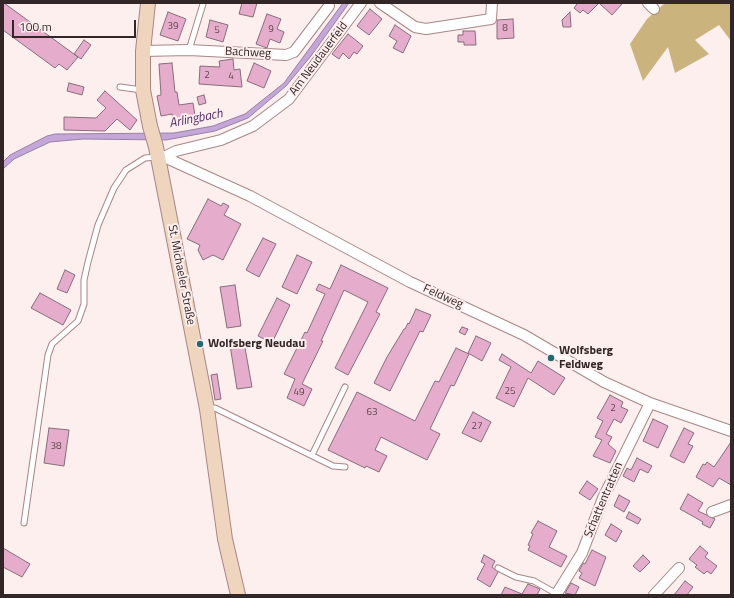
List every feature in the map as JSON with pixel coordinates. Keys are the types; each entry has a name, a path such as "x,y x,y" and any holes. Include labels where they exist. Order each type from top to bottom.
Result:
{"main road":[{"name":"St. Michaeler Straße","path":"148,3 143,51 143,90 150,126 159,154 207,409 225,539 238,595"}],"street":[{"name":"Am Neudauerfeld","path":"159,154 221,140 254,126 289,99 361,3"},
{"path":"380,3 415,27 426,29 491,19 492,3"},
{"name":"Bachweg","path":"143,51 189,50 286,55 294,52 328,6"},
{"name":"Feldweg","path":"159,154 250,196 410,282 524,335 604,382 650,403 731,431"},
{"name":"Schattentratten","path":"556,595 582,554 603,498 650,403"},
{"path":"712,512 731,505"},
{"path":"658,594 678,568"}],"lane":[{"path":"189,50 203,4"},
{"path":"120,87 143,90"},
{"path":"24,523 48,355 52,344 78,321 84,304 84,280 98,225 114,188 126,170 145,158 159,154"},
{"path":"312,455 345,387"},
{"path":"207,409 215,408 334,466 345,467"},
{"path":"498,568 516,577 534,581 556,595"}],"shaded area":[{"path":"343,3 349,3 311,56 286,86 248,118 215,131 166,140 83,139 50,142 14,159 3,169 3,162 10,155 47,136 55,134 174,133 213,126 245,114 284,83"},
{"path":"665,3 731,3 731,41 719,25 695,40 709,54 675,73 668,47 643,81 630,44 647,19"}],"building":[{"path":"3,3 78,57 67,70 59,64 55,68 3,30"},
{"path":"242,3 257,3 253,17 239,14"},
{"path":"576,3 599,3 588,14 583,10 580,13 574,8 577,4"},
{"path":"599,3 623,3 612,15"},
{"path":"370,9 382,19 369,35 357,26"},
{"path":"168,12 186,19 178,41 160,35"},
{"path":"570,12 571,27 563,27 562,20"},
{"path":"267,14 281,19 277,29 284,32 280,43 270,39 267,48 256,44"},
{"path":"513,19 514,38 497,39 497,20"},
{"path":"210,20 228,25 223,42 206,37"},
{"path":"395,25 411,36 403,53 393,48 397,41 389,36"},
{"path":"463,31 475,31 476,45 464,45 464,42 458,42 458,35 463,35"},
{"path":"348,34 363,46 357,54 354,52 349,59 343,53 339,59 332,54"},
{"path":"84,40 91,45 81,59 74,54"},
{"path":"233,59 234,70 240,69 242,87 199,84 200,66 220,67 219,61"},
{"path":"172,63 175,92 177,92 179,105 193,103 196,122 174,126 172,114 161,116 157,96 161,95 159,64"},
{"path":"254,63 271,71 264,88 247,81"},
{"path":"69,83 84,87 82,95 67,91"},
{"path":"105,91 137,120 130,130 117,119 105,131 64,130 64,117 96,118 106,108 97,100"},
{"path":"204,95 206,103 199,105 197,97"},
{"path":"208,199 221,206 223,203 229,206 224,215 241,224 223,260 213,255 203,260 198,250 200,245 187,239"},
{"path":"263,238 276,244 259,277 246,270"},
{"path":"297,255 312,262 297,294 282,287"},
{"path":"341,265 388,288 376,312 380,314 348,375 335,368 368,302 344,290 321,341 323,341 302,384 312,389 304,406 287,398 295,379 284,374 305,332 307,333 325,294 316,290 319,284 330,289"},
{"path":"65,270 75,275 67,293 57,289"},
{"path":"235,285 241,326 227,328 220,287"},
{"path":"40,293 71,310 63,325 31,308"},
{"path":"277,298 290,305 272,343 258,336"},
{"path":"416,309 431,315 423,332 420,331 390,391 374,383 387,357 408,323 409,324"},
{"path":"462,327 468,329 465,335 459,332"},
{"path":"476,336 491,343 482,361 468,353"},
{"path":"244,342 252,387 237,389 230,345"},
{"path":"456,348 469,354 454,386 451,385 430,429 440,434 427,460 381,437 375,450 387,456 379,472 366,466 365,468 328,450 357,392 415,421 435,381 439,382"},
{"path":"502,354 531,373 538,361 565,378 554,395 528,378 514,407 496,398 511,367 499,360"},
{"path":"217,374 221,399 215,400 211,375"},
{"path":"610,395 623,402 621,407 628,410 621,423 614,419 606,434 612,437 608,444 616,451 610,463 593,456 602,440 595,437 603,421 597,418"},
{"path":"473,412 491,422 481,442 462,433"},
{"path":"653,419 668,426 658,448 643,441"},
{"path":"49,428 69,430 64,466 44,463"},
{"path":"684,428 694,433 688,444 693,446 684,463 670,456"},
{"path":"731,442 731,485 719,478 713,487 696,477 703,464 705,465 707,462 714,467"},
{"path":"637,458 652,466 648,473 640,469 634,482 623,476 627,468 631,470"},
{"path":"587,481 598,489 590,500 579,493"},
{"path":"688,494 703,503 698,511 715,519 710,528 702,524 703,522 680,509"},
{"path":"619,495 630,501 624,512 614,506"},
{"path":"629,512 641,519 638,524 626,518"},
{"path":"538,521 557,531 549,547 567,556 561,567 528,550 530,546 528,545 533,534 531,533"},
{"path":"611,524 622,531 616,542 605,535"},
{"path":"700,546 708,553 705,557 717,566 711,574 707,571 704,574 695,567 697,565 689,559"},
{"path":"3,548 30,564 22,577 3,567"},
{"path":"592,550 606,557 595,586 579,578 582,573 579,571 583,563 585,564"},
{"path":"484,555 495,561 492,567 498,572 490,587 477,579 485,564 481,562"},
{"path":"643,555 650,562 640,572 633,566"},
{"path":"685,581 693,587 687,595 674,595"},
{"path":"571,583 579,587 575,595 565,593"},
{"path":"528,584 540,589 537,595 501,595 505,587 522,594"}],"place":[{"name":"Wolfsberg Neudau","path":"200,344"},
{"name":"Wolfsberg Feldweg","path":"551,358"}],"water label":[{"name":"Arlingbach","path":"196,119"}]}
